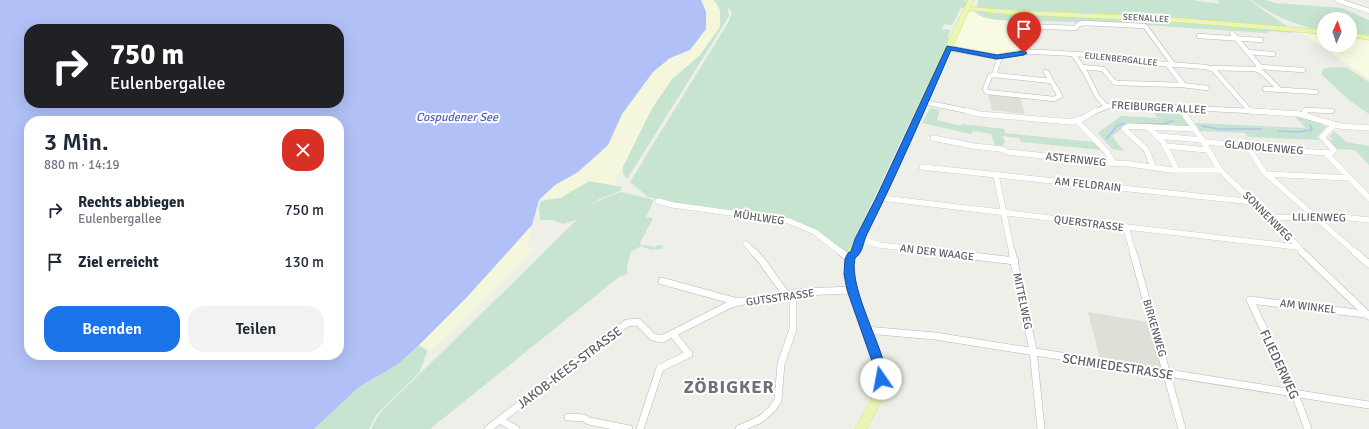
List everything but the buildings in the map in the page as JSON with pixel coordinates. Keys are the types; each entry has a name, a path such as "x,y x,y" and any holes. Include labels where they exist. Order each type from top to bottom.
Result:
{"main road":[{"path":"860,429 875,404 881,384 879,364 852,290 849,274 851,258 856,253 860,239 881,198 955,32 971,0"},
{"name":"SEENALLEE","path":"968,8 1006,12 1152,18 1317,31"},
{"path":"1357,36 1369,38"}],"street":[{"path":"1337,0 1369,11"},
{"path":"1029,52 1018,39 1023,26 1075,28 1079,24 1084,23 1146,26 1173,64"},
{"path":"1232,33 1248,52 1257,68 1279,90"},
{"path":"1199,36 1261,40"},
{"name":"EULENBERGALLEE","path":"949,48 997,57 1029,52 1109,56 1139,62 1212,68 1303,70"},
{"path":"1248,52 1273,54"},
{"path":"1074,55 1089,78 1089,83 1101,102 1105,105"},
{"path":"994,75 999,60 997,57"},
{"path":"1167,64 1183,84 1182,86"},
{"path":"1082,67 1103,69 1114,82 1117,83 1206,88"},
{"path":"1212,68 1251,112"},
{"path":"1046,72 1060,96 1054,99 987,92 984,89 990,76 994,75 1051,81"},
{"path":"1265,89 1316,92"},
{"path":"924,102 979,114 1078,122 1107,152 1113,162"},
{"name":"FREIBURGER ALLEE","path":"1078,122 1105,105 1179,107 1304,115 1334,125 1369,128"},
{"name":"SONNENWEG","path":"1179,107 1196,129 1220,170 1367,315"},
{"name":"FREIBURGER ALLEE","path":"1304,115 1306,110 1332,111"},
{"path":"1325,152 1331,152 1334,150 1322,137 1334,125"},
{"path":"1153,166 1146,149 1124,129 1128,126 1196,129"},
{"path":"1148,127 1165,146 1177,170"},
{"name":"GLADIOLENWEG","path":"1157,136 1244,144 1248,147 1325,152"},
{"name":"ASTERNWEG","path":"933,138 973,146 1001,149 1008,152 1153,166 1177,170 1220,170"},
{"path":"1165,146 1208,150"},
{"path":"1248,147 1266,174 1369,264"},
{"path":"1325,152 1369,198"},
{"name":"AM FELDRAIN","path":"922,167 1254,202"},
{"path":"1266,174 1350,178"},
{"name":"MITTELWEG","path":"996,175 1034,352 1041,429"},
{"name":"QUERSTRASSE","path":"881,198 1297,247"},
{"name":"MÜHLWEG","path":"658,201 673,205 789,221 807,227 820,234 851,258"},
{"name":"LILIENWEG","path":"1270,218 1314,216 1366,219"},
{"path":"1366,219 1369,225"},
{"name":"BIRKENWEG","path":"1126,227 1168,374 1182,429"},
{"name":"AN DER WAAGE","path":"860,239 880,245 1015,261"},
{"path":"740,429 761,419 772,410 778,400 781,364 793,329 793,299 746,244"},
{"name":"GUTSSTRASSE","path":"662,281 738,302 803,292 852,290"},
{"name":"AM WINKEL","path":"1250,300 1252,299 1367,315"},
{"name":"FLIEDERWEG","path":"1250,300 1295,394 1308,429"},
{"name":"JAKOB-KEES-STRASSE","path":"488,429 627,323 638,322 654,337 666,338 738,302"},
{"name":"SCHMIEDESTRASSE","path":"866,330 935,336 1369,405"},
{"path":"640,429 660,368 689,354 673,334"},
{"path":"568,417 584,418 589,421 629,429"},
{"path":"500,420 516,429"}],"shaded area":[{"path":"713,0 963,0 971,2 968,8 961,8 952,25 944,24 942,29 950,30 948,37 949,39 849,251 844,252 819,232 790,220 673,203 648,197 630,182 729,21 732,13 727,6 729,16 723,26 627,179 623,174 623,166 652,108 672,79 700,55 716,3"},
{"path":"978,0 1192,0 1220,4 1217,0 1249,0 1288,27 1148,16 992,9 977,7"},
{"path":"1250,0 1266,0 1275,3 1342,8 1351,12 1317,12 1317,29 1285,20"},
{"path":"967,11 989,19 1019,22 1023,26 1018,39 1029,52 1001,57 949,48"},
{"path":"975,11 1009,14 1138,19 1291,31 1293,33 1271,31 1265,33 1114,23 999,20 983,17"},
{"path":"1357,15 1369,20 1369,35 1357,34"},
{"path":"1302,33 1317,34 1317,43"},
{"path":"1357,39 1369,40 1369,79 1330,52 1357,52"},
{"path":"1346,67 1369,82 1369,114 1350,101 1321,74 1324,68"},
{"path":"988,93 1020,97 1025,114 992,110"},
{"path":"930,108 940,110 937,120 961,126 962,124 1004,129 1005,133 1093,142 1102,150 1021,142 1019,138 1002,136 1005,141 1003,146 995,145 991,134 973,131 971,134 922,123"},
{"path":"1154,112 1179,113 1191,128 1127,125 1112,136 1124,151 1112,149 1098,133 1121,116 1157,118"},
{"path":"1295,117 1316,121 1326,127 1317,137 1320,140 1248,137 1245,133 1200,131 1195,123 1306,128"},
{"path":"1334,131 1346,142 1369,146 1369,165 1355,150 1336,149 1328,138 1332,140 1333,138 1329,137"},
{"path":"589,181 622,187 620,191 599,199 576,220 563,224 552,220 540,220 539,207 541,201 560,198"},
{"path":"621,192 654,200 646,217 653,218 640,243 642,246 663,246 662,249 651,250 641,246 631,252 627,266 628,274 619,277 430,429 371,429 383,410 592,205 604,198"},
{"path":"1088,312 1153,323 1168,374 1101,363"},
{"path":"419,345 428,350 419,373 376,415 369,429 314,429 359,387 398,364"}],"sand":[{"path":"703,0 713,0 716,3 720,10 720,27 700,55 672,79 652,108 614,185 589,181 560,198 539,200 555,185 578,172 608,146 622,114 653,72 670,58 690,50 706,12"},
{"path":"532,225 527,245 536,249 430,352 419,345 468,296"}],"water":[{"name":"Cospudener See","path":"0,0 701,0 706,12 706,29 690,50 670,58 653,72 622,114 608,145 578,172 555,185 539,200 532,225 468,296 419,345 398,364 359,387 314,429 0,429"}],"waterway":[{"path":"1106,139 1117,126 1122,124 1164,124 1172,121"},
{"path":"1279,131 1298,132 1312,130 1310,125"},
{"path":"1202,126 1219,129 1261,129"}],"district":[{"name":"ZÖBIGKER","path":"729,387"}],"route":[{"path":"881,379 879,364 852,290 849,274 850,259 856,253 860,239 881,198 900,153 949,48 997,57 1024,53"}]}
